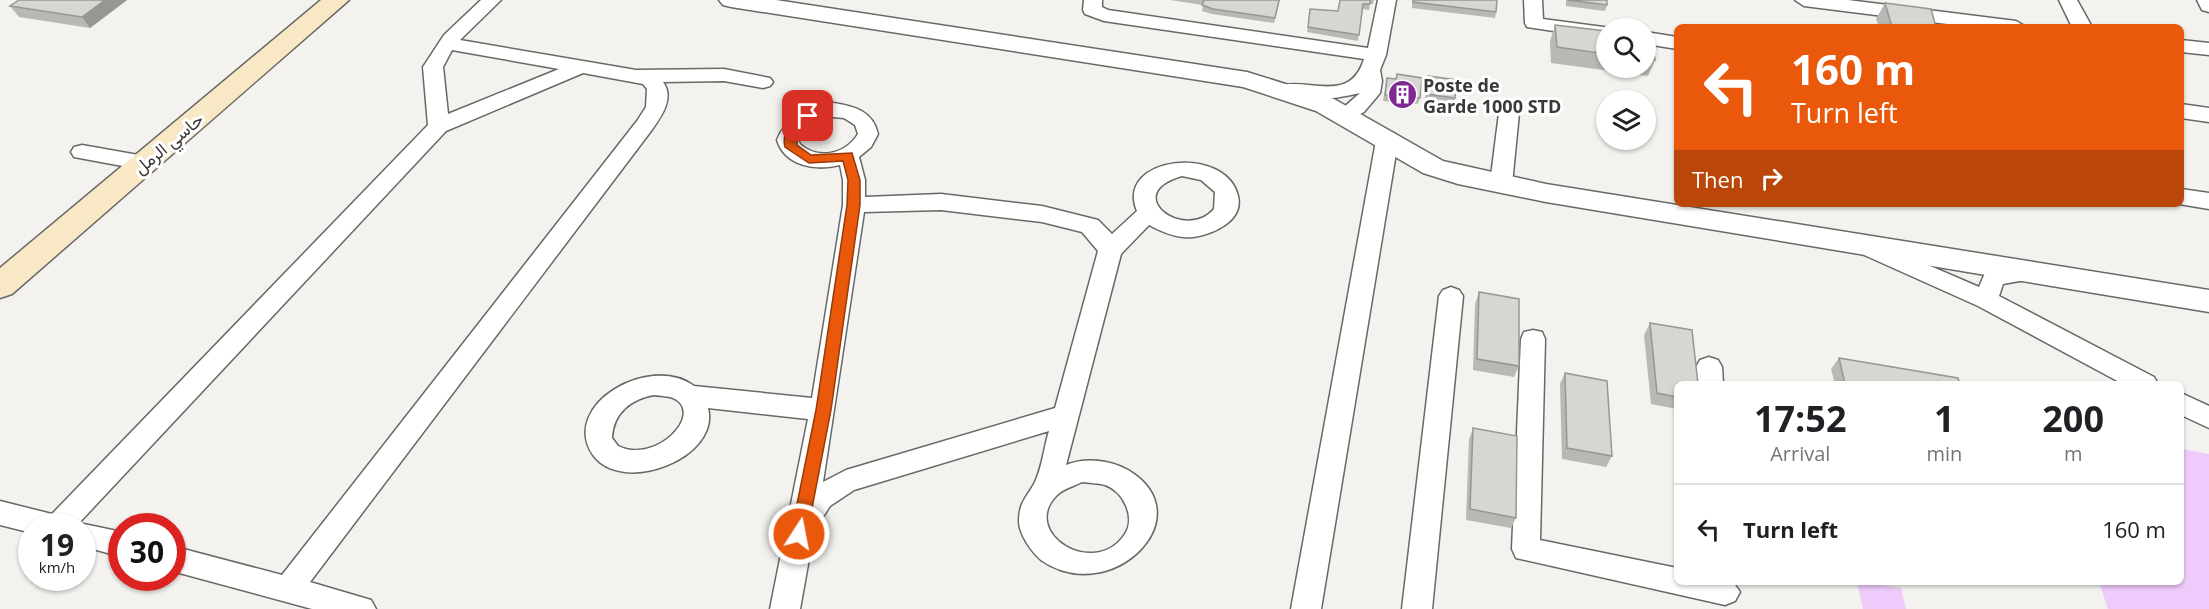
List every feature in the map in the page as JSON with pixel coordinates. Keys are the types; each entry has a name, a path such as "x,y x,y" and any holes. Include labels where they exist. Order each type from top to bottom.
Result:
{"main road":[{"name":"حاسي الرمل","path":"0,286 336,0"}],"street":[{"path":"440,126 433,67 448,44 492,0"},
{"path":"731,0 762,2 1247,80 1284,90 1345,115 1433,167 1501,184 2209,301"},
{"path":"1093,0 1092,10 1104,15 1374,63"},
{"path":"1345,115 1359,108 1369,95 1387,0"},
{"path":"1533,0 1534,23 1596,32"},
{"path":"1804,0 1992,24"},
{"path":"2068,0 2080,24"},
{"path":"2206,0 2209,6"},
{"path":"1656,40 1674,43"},
{"path":"288,589 644,126 656,107 657,88 650,80 583,66 448,44"},
{"path":"2184,46 2209,50"},
{"path":"1284,90 1319,94 1350,90 1367,79 1374,63"},
{"path":"70,513 440,126 583,66"},
{"path":"636,76 724,75 763,82"},
{"path":"2184,111 2209,115"},
{"path":"1501,184 1509,113"},
{"path":"1306,609 1387,141"},
{"path":"82,152 144,163"},
{"path":"785,609 823,410 854,205 854,180 848,156"},
{"path":"2184,197 2209,201"},
{"path":"854,205 941,202 1042,214 1090,226 1101,236 1110,251"},
{"path":"1047,486 1110,251 1131,227 1149,214"},
{"path":"1863,244 1986,300 2139,381"},
{"path":"1986,300 1993,279 2007,273 2033,272"},
{"path":"1417,609 1451,296"},
{"path":"1533,339 1526,549 1674,581"},
{"path":"691,396 823,410"},
{"path":"2184,405 2209,418"},
{"path":"799,534 820,498 846,481 1066,415"},
{"path":"0,513 18,517"},
{"path":"186,562 361,609"},
{"path":"1690,585 1725,594"}],"shaded area":[{"path":"2184,450 2209,454 2209,609 2108,609 2100,585 2184,585"},
{"path":"1858,585 1901,588 1906,609 1863,609"}],"building":[{"path":"19,0 105,0 82,17 10,6"},
{"path":"1204,0 1279,0 1275,18 1213,9 1202,5"},
{"path":"1340,0 1370,0 1370,4 1363,4 1359,35 1308,27 1310,9 1338,11"},
{"path":"1413,0 1497,0 1496,12 1413,2"},
{"path":"1568,0 1607,0 1607,5"},
{"path":"1885,3 1931,9 1935,24 1891,24"},
{"path":"1555,25 1596,30 1596,53 1557,47"},
{"path":"1397,74 1422,78 1420,98 1385,95 1387,78 1396,79"},
{"path":"1428,76 1457,80 1455,98 1426,94"},
{"path":"1479,292 1519,299 1519,366 1477,359"},
{"path":"1650,323 1692,330 1698,381 1674,381 1674,396 1657,393"},
{"path":"1839,358 1958,378 1959,381 1844,381"},
{"path":"1565,373 1607,381 1612,456 1567,448"},
{"path":"1473,428 1517,436 1516,518 1470,509"}],"place":[{"name":"Poste de Garde 1000 STD","path":"1402,95"}],"route":[{"path":"799,534 823,410 854,205 854,180 848,156 835,160 809,159 798,154 791,147 789,139 792,131 808,116"}]}
